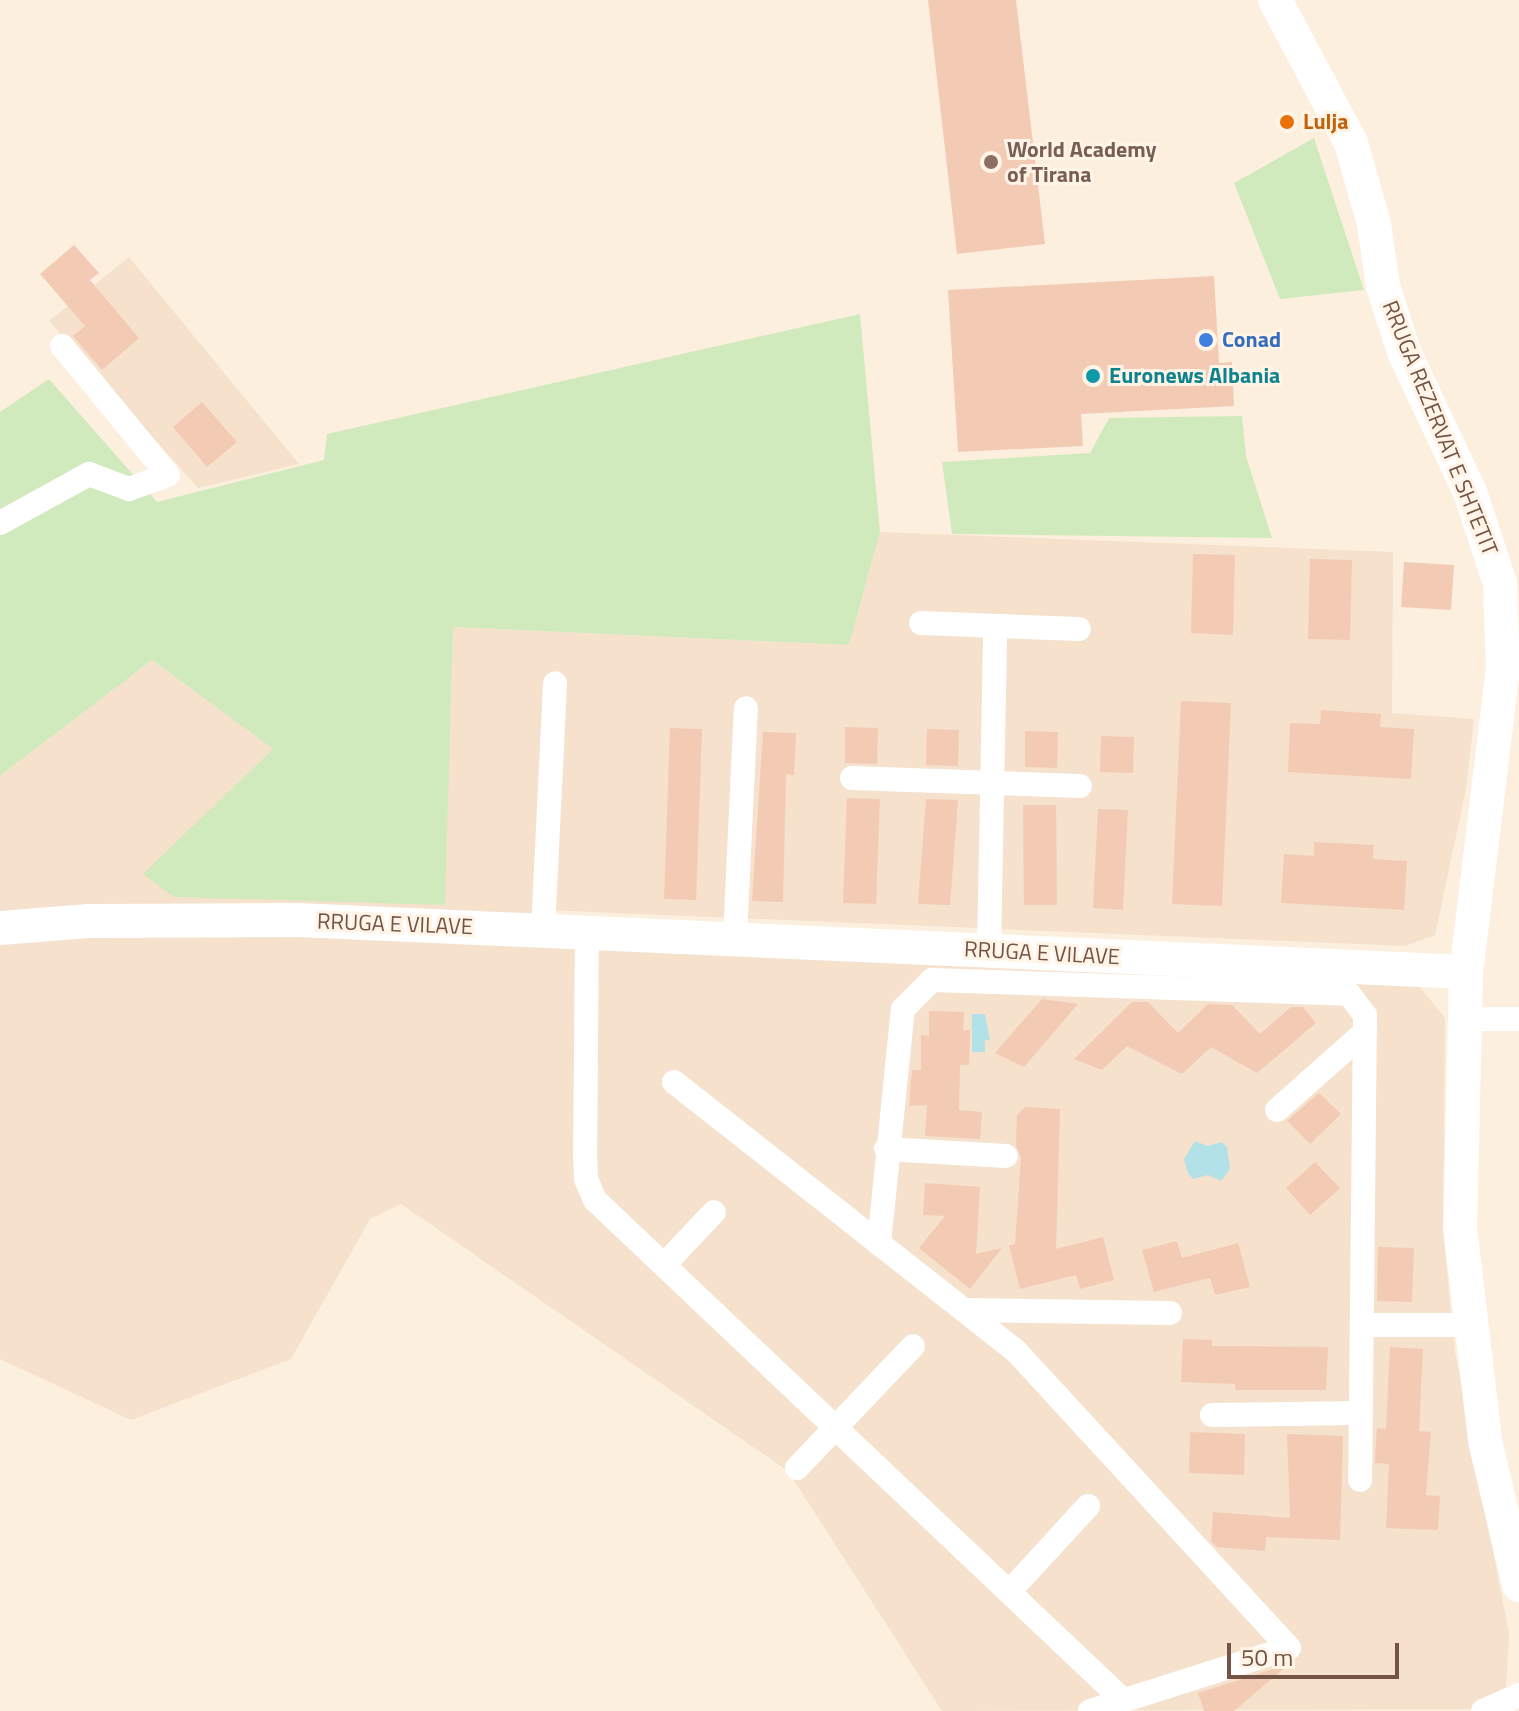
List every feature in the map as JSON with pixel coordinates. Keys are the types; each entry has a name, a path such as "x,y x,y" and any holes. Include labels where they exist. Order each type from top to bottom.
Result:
{"street":[{"name":"RRUGA REZERVAT E SHTETIT","path":"1275,0 1351,143 1374,224 1383,286 1404,352 1491,547 1511,616 1466,972"},
{"path":"0,523 89,474 129,489 168,475 62,346"},
{"path":"921,623 1079,629"},
{"path":"989,951 995,626"},
{"path":"543,930 555,683"},
{"path":"735,938 746,708"},
{"path":"852,778 1080,786"},
{"name":"RRUGA E VILAVE","path":"0,928 89,921 298,920 1466,972"},
{"path":"587,932 586,1179 605,1211 837,1425 1123,1700"},
{"path":"914,946 919,987"},
{"path":"1466,972 1460,1170 1468,1325 1485,1441 1519,1585"},
{"path":"879,1244 886,1149 903,1009 919,987 945,976 1340,992 1362,1006 1365,1032 1360,1480"},
{"path":"1465,1019 1519,1019"},
{"path":"1277,1110 1365,1032"},
{"path":"674,1082 1016,1351 1289,1648 1090,1711"},
{"path":"886,1149 1006,1156"},
{"path":"665,1264 714,1212"},
{"path":"964,1310 1170,1313"},
{"path":"1364,1325 1468,1325"},
{"path":"797,1468 913,1346"},
{"path":"1212,1415 1360,1413"},
{"path":"1009,1592 1088,1506"},
{"path":"1483,1711 1519,1695"}],"shaded area":[{"path":"129,257 299,464 198,488 49,321"},
{"path":"880,532 1393,552 1392,713 1474,719 1466,789 1435,935 1405,946 546,910 587,932 1416,982 1445,1018 1443,1231 1455,1352 1509,1634 1505,1709 942,1711 788,1471 401,1204 370,1219 291,1359 131,1420 0,1359 0,776 152,660 273,749 144,875 444,905 453,627 849,645"}],"green space":[{"path":"1314,138 1364,290 1280,299 1234,183"},
{"path":"860,314 880,532 849,645 453,627 445,905 174,897 143,874 273,749 152,660 0,776 0,412 49,379 157,502 324,460 327,434"},
{"path":"1242,416 1246,456 1272,538 952,534 942,462 1090,453 1109,418"}],"water":[{"path":"972,1014 985,1014 990,1040 985,1040 985,1052 972,1052"},
{"path":"1195,1141 1208,1146 1222,1142 1227,1147 1230,1169 1221,1181 1208,1175 1193,1179 1188,1173 1184,1159"}],"building":[{"name":"World Academy of Tirana","path":"928,0 1016,0 1045,244 957,254"},
{"path":"74,245 99,273 90,280 139,338 102,370 73,336 85,326 40,274"},
{"name":"Euronews Albania","path":"1214,276 1219,363 1232,362 1234,406 1081,414 1083,446 958,452 948,290"},
{"path":"202,402 237,442 207,467 173,427"},
{"path":"1193,554 1235,555 1233,635 1191,633"},
{"path":"1310,559 1352,560 1350,640 1308,639"},
{"path":"1404,562 1454,565 1451,610 1401,607"},
{"path":"1181,701 1231,703 1222,906 1172,904"},
{"path":"1321,710 1381,714 1380,727 1414,729 1411,779 1288,772 1290,723 1320,724"},
{"path":"845,727 878,728 877,764 845,763"},
{"path":"670,728 702,729 696,900 664,899"},
{"path":"927,729 959,730 958,766 926,765"},
{"path":"1025,731 1058,732 1057,768 1025,767"},
{"path":"763,732 796,733 794,775 786,774 783,902 752,901"},
{"path":"1101,736 1134,737 1133,773 1100,772"},
{"path":"847,798 880,799 876,904 843,903"},
{"path":"926,799 958,800 950,905 918,904"},
{"path":"1023,805 1056,805 1057,905 1024,905"},
{"path":"1098,809 1128,810 1123,910 1093,908"},
{"path":"1314,842 1374,845 1373,859 1407,861 1404,910 1281,903 1284,854 1314,856"},
{"path":"1042,999 1078,1004 1024,1067 995,1053"},
{"path":"1132,1002 1148,1002 1178,1033 1208,1004 1232,1005 1260,1034 1291,1007 1303,1007 1316,1023 1257,1073 1211,1047 1182,1074 1127,1046 1102,1070 1074,1059"},
{"path":"929,1011 964,1012 963,1030 970,1030 969,1065 960,1065 959,1110 982,1112 980,1139 925,1136 927,1105 909,1106 912,1070 921,1070 921,1035 929,1036"},
{"path":"1319,1093 1341,1114 1310,1144 1287,1121"},
{"path":"1025,1107 1060,1109 1056,1249 1103,1237 1114,1280 1080,1289 1076,1275 1020,1289 1009,1246 1015,1244 1021,1158 1016,1145 1017,1115"},
{"path":"1315,1162 1340,1188 1310,1215 1286,1188"},
{"path":"925,1183 980,1187 976,1254 1002,1248 970,1289 919,1248 945,1216 923,1215"},
{"path":"1177,1241 1182,1258 1238,1243 1250,1287 1215,1295 1210,1278 1154,1292 1142,1250"},
{"path":"1378,1247 1414,1248 1412,1302 1377,1301"},
{"path":"1183,1339 1212,1340 1212,1346 1328,1347 1326,1390 1235,1390 1235,1384 1181,1382"},
{"path":"1390,1347 1423,1349 1419,1431 1431,1432 1426,1495 1440,1496 1438,1530 1386,1528 1389,1464 1375,1463 1375,1456 1377,1428 1386,1429"},
{"path":"1190,1432 1245,1434 1244,1475 1189,1473"},
{"path":"1287,1434 1343,1436 1340,1540 1266,1537 1265,1551 1217,1547 1211,1541 1213,1512 1290,1518"},
{"path":"1289,1664 1234,1711 1204,1711 1198,1693"}],"place":[{"name":"Lulja","path":"1287,122"},
{"name":"World Academy of Tirana","path":"991,162"},
{"name":"Conad","path":"1206,340"},
{"name":"Euronews Albania","path":"1093,376"}]}
